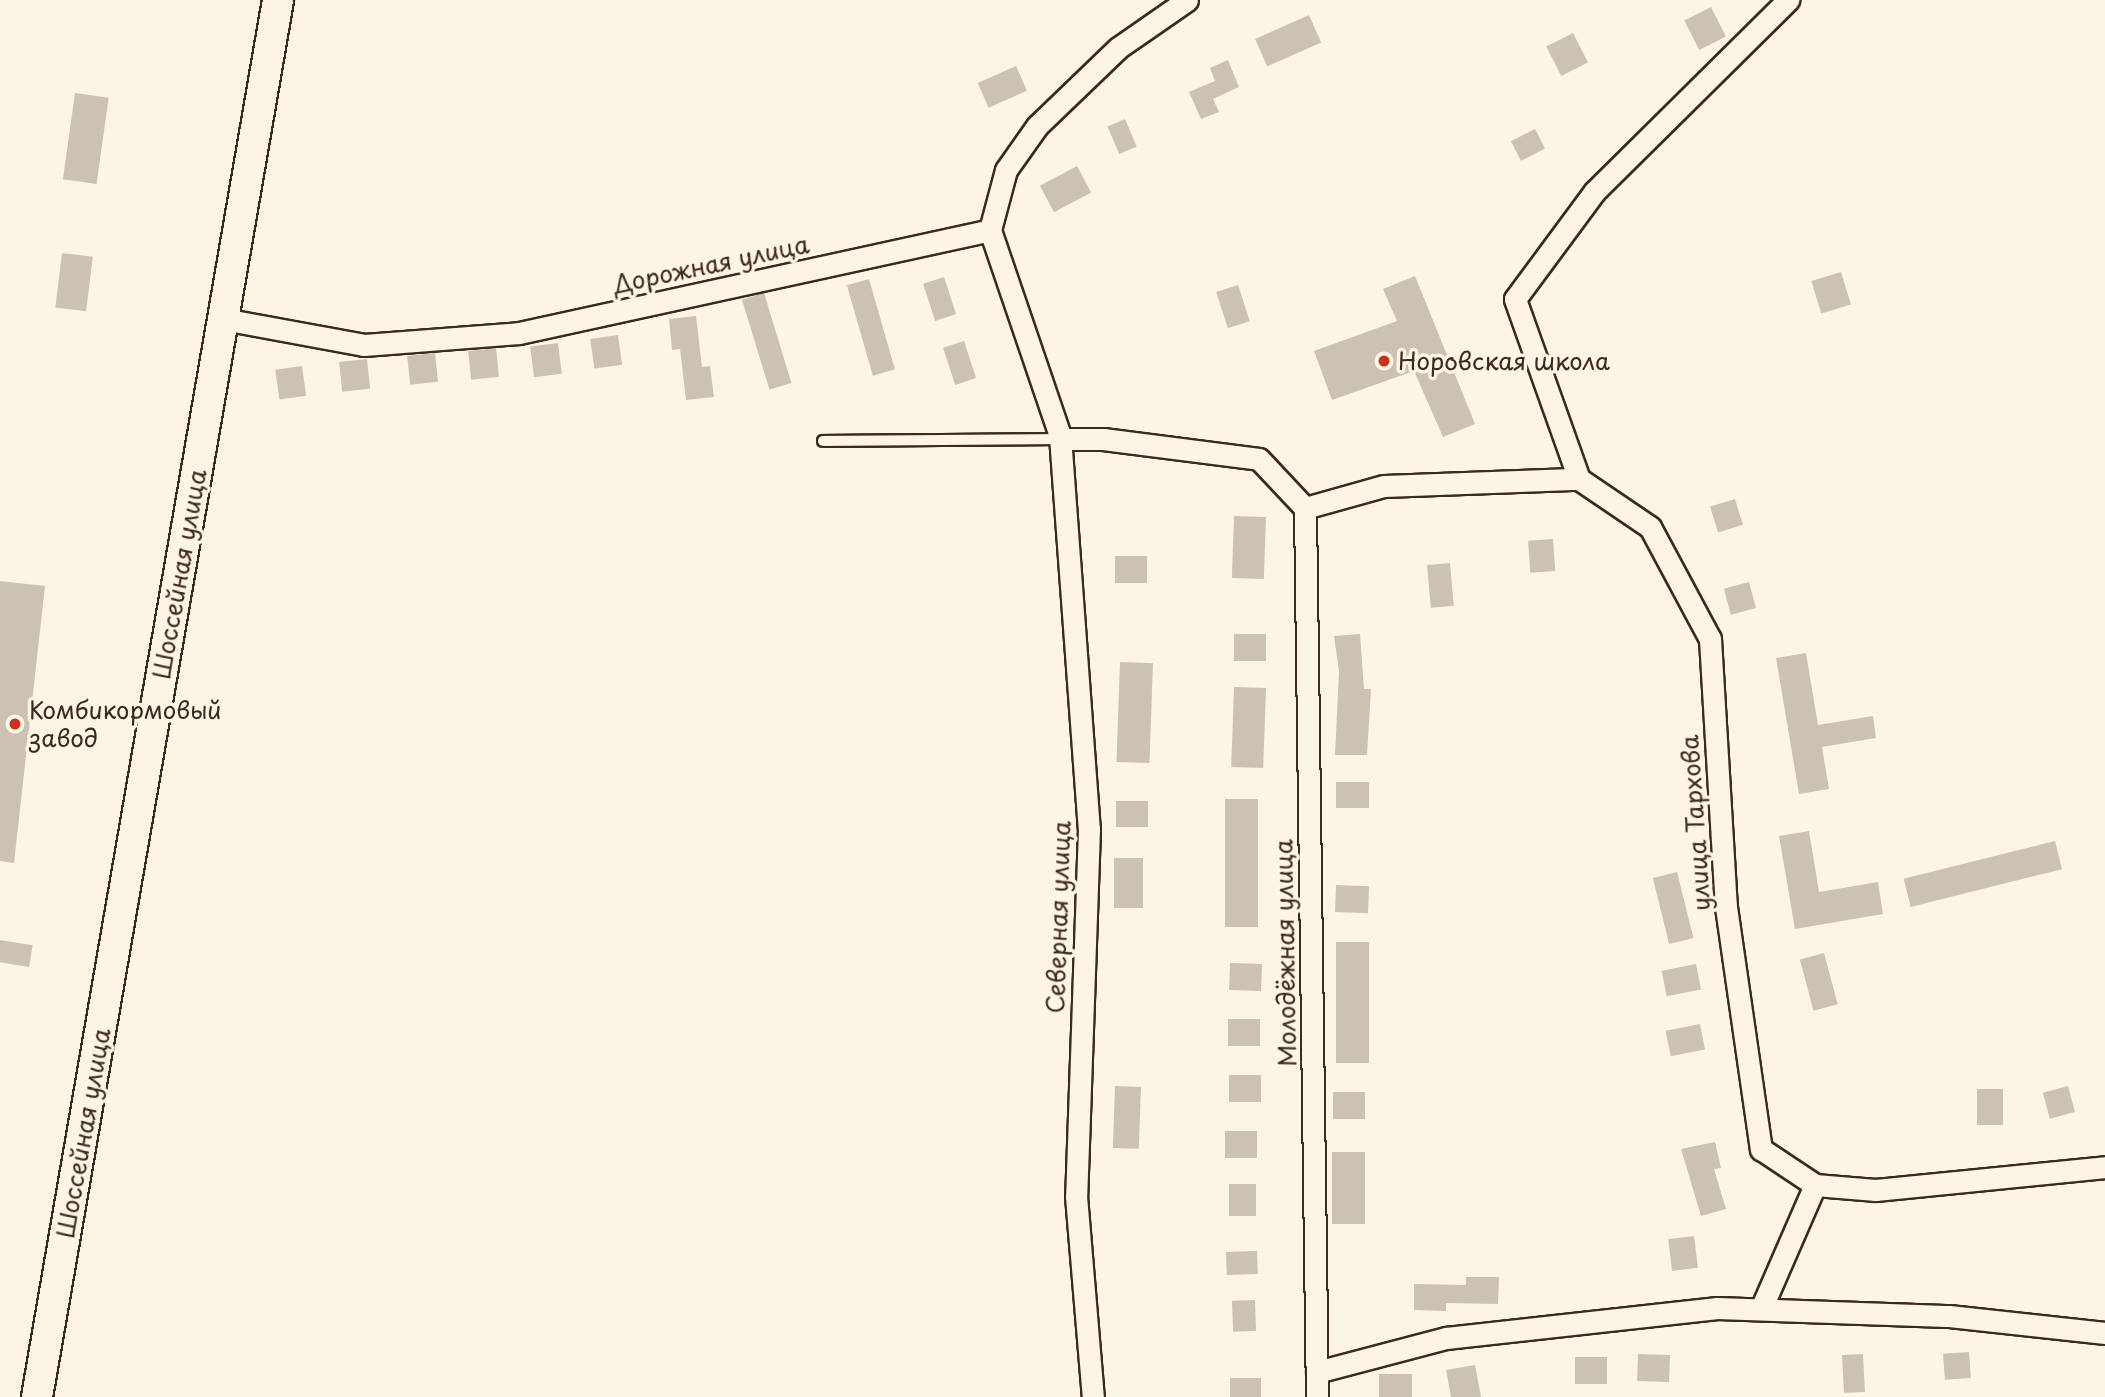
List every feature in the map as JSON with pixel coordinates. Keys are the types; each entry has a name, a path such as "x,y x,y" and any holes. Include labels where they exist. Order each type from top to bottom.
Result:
{"main road":[{"name":"Шоссейная улица","path":"37,1397 278,0"}],"street":[{"path":"1187,0 1118,48 1037,126 1006,170 990,230 1060,439 1103,439 1259,459 1304,508 1384,486 1579,479 1515,299 1595,191 1788,0"},
{"name":"Дорожная улица","path":"223,319 364,345 519,333 990,230"},
{"name":"Северная улица","path":"1060,439 1089,829 1076,1196 1093,1397"},
{"name":"улица Тархова","path":"1579,479 1650,527 1710,639 1726,907 1761,1149 1815,1185 1876,1190 2105,1167"},
{"name":"Молодёжная улица","path":"1304,508 1317,1397"},
{"path":"1761,1308 1815,1185"},
{"path":"1317,1372 1446,1338 1717,1308 1950,1316 2105,1333"}],"lane":[{"path":"823,441 1060,439"}],"building":[{"path":"1711,7 1726,36 1699,50 1684,21"},
{"path":"1309,15 1321,42 1267,66 1255,39"},
{"path":"1573,33 1588,62 1561,76 1546,47"},
{"path":"1228,60 1239,87 1213,99 1219,112 1201,119 1189,92 1215,81 1210,68"},
{"path":"1016,66 1027,91 989,108 978,83"},
{"path":"75,93 109,98 97,184 63,179"},
{"path":"1125,119 1137,147 1119,154 1108,126"},
{"path":"1535,129 1545,149 1521,161 1511,141"},
{"path":"1077,166 1091,192 1054,212 1040,186"},
{"path":"62,253 93,257 86,311 55,308"},
{"path":"1841,272 1851,305 1821,314 1811,281"},
{"name":"Норовская школа","path":"1415,276 1475,424 1443,437 1414,371 1332,400 1314,351 1397,321 1383,289"},
{"path":"944,277 956,314 935,321 923,284"},
{"path":"869,279 895,369 873,376 847,285"},
{"path":"1238,285 1250,321 1228,328 1216,292"},
{"path":"764,293 791,383 769,390 742,300"},
{"path":"696,316 702,367 710,366 714,397 686,400 680,349 672,350 669,319"},
{"path":"618,335 622,365 594,369 590,339"},
{"path":"964,341 976,378 955,385 943,348"},
{"path":"558,343 562,374 534,377 530,346"},
{"path":"496,348 499,377 471,380 468,351"},
{"path":"435,353 438,382 410,385 407,356"},
{"path":"367,359 370,389 342,392 339,362"},
{"path":"302,366 306,396 279,399 275,370"},
{"path":"1735,499 1743,525 1718,532 1710,507"},
{"path":"1234,516 1266,517 1264,579 1232,578"},
{"path":"1553,539 1555,571 1530,573 1528,541"},
{"path":"1115,556 1147,556 1147,583 1115,583"},
{"path":"1450,563 1454,606 1431,608 1427,565"},
{"name":"Комбикормовый завод","path":"0,581 45,586 14,863 0,861"},
{"path":"1749,582 1756,608 1731,615 1724,589"},
{"path":"1234,634 1266,634 1266,661 1234,661"},
{"path":"1360,634 1364,689 1371,689 1367,755 1335,755 1339,671 1334,636"},
{"path":"1806,653 1818,725 1873,716 1876,738 1822,747 1829,789 1799,794 1776,658"},
{"path":"1120,662 1153,663 1149,763 1117,762"},
{"path":"1234,687 1266,688 1263,768 1231,767"},
{"path":"1336,782 1369,782 1369,808 1336,808"},
{"path":"1225,799 1258,799 1258,927 1225,927"},
{"path":"1116,801 1148,801 1148,827 1116,827"},
{"path":"1809,831 1819,892 1878,882 1883,914 1795,929 1779,836"},
{"path":"2055,841 2062,869 1911,907 1904,879"},
{"path":"1114,858 1143,858 1143,908 1114,908"},
{"path":"1677,872 1693,938 1669,944 1653,878"},
{"path":"1336,885 1369,886 1368,913 1335,912"},
{"path":"0,940 33,945 29,967 0,962"},
{"path":"1336,942 1369,942 1369,1063 1336,1063"},
{"path":"1824,953 1838,1004 1814,1011 1800,959"},
{"path":"1230,963 1262,964 1261,991 1229,990"},
{"path":"1696,964 1701,990 1667,996 1662,971"},
{"path":"1228,1019 1260,1019 1260,1046 1228,1046"},
{"path":"1700,1024 1705,1050 1671,1056 1666,1031"},
{"path":"1229,1075 1261,1075 1261,1102 1229,1102"},
{"path":"1115,1086 1141,1087 1139,1149 1113,1148"},
{"path":"2068,1086 2075,1112 2050,1119 2043,1093"},
{"path":"1977,1089 2003,1089 2003,1125 1977,1125"},
{"path":"1333,1092 1365,1092 1365,1119 1333,1119"},
{"path":"1225,1131 1257,1131 1257,1158 1225,1158"},
{"path":"1715,1142 1721,1168 1714,1169 1726,1209 1701,1216 1681,1149"},
{"path":"1332,1152 1365,1152 1365,1224 1332,1224"},
{"path":"1229,1184 1256,1184 1256,1216 1229,1216"},
{"path":"1694,1236 1698,1268 1672,1271 1668,1239"},
{"path":"1257,1251 1258,1274 1227,1275 1226,1252"},
{"path":"1466,1277 1499,1277 1498,1304 1446,1303 1446,1311 1414,1310 1414,1284 1466,1285"},
{"path":"1255,1300 1256,1331 1233,1332 1232,1301"},
{"path":"1969,1352 1971,1378 1945,1380 1943,1354"},
{"path":"1638,1354 1670,1355 1669,1382 1637,1381"},
{"path":"1863,1354 1865,1392 1844,1393 1842,1355"},
{"path":"1575,1357 1607,1357 1607,1384 1575,1384"},
{"path":"1475,1365 1481,1397 1451,1397 1446,1370"},
{"path":"1379,1374 1412,1374 1412,1397 1379,1397"},
{"path":"1230,1378 1261,1378 1261,1397 1230,1397"}],"place":[{"name":"Норовская школа","path":"1384,361"},
{"name":"Комбикормовый завод","path":"15,724"}]}
